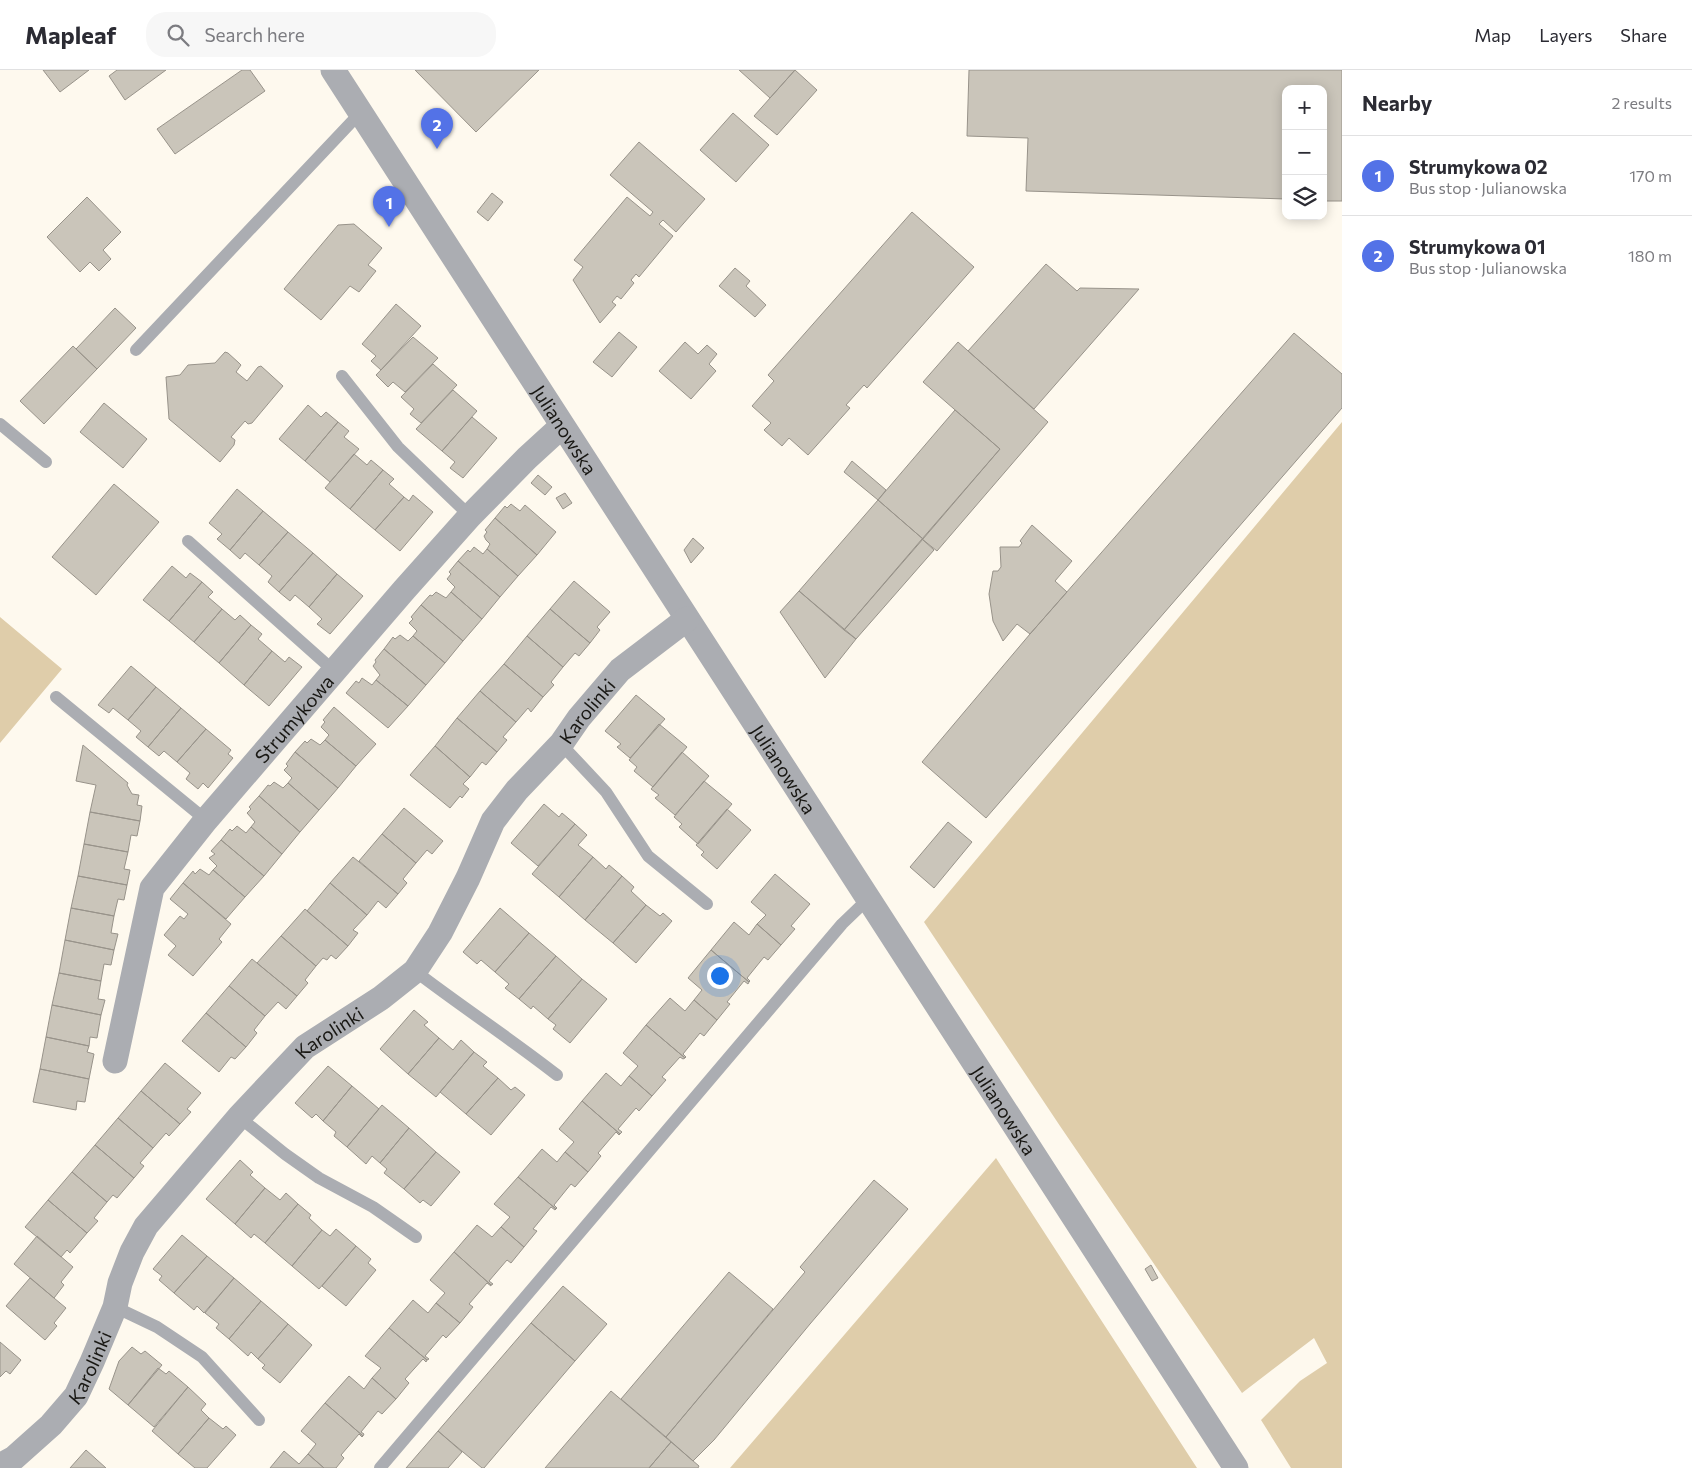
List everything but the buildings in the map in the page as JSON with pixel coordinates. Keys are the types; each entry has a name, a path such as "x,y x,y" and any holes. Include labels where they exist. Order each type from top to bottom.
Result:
{"street":[{"name":"Julianowska","path":"332,70 1236,1468"},
{"name":"Strumykowa","path":"115,1061 152,888 206,820 470,516 526,458 562,426"},
{"name":"Karolinki","path":"10,1464 50,1425 76,1396 115,1307 120,1283 132,1252 146,1226 239,1117 305,1047 382,998 415,971 440,933 468,878 493,821 517,790 561,744 579,718 620,670 687,619"}],"lane":[{"path":"136,350 360,113"},
{"path":"342,376 398,447 470,516"},
{"path":"0,424 46,462"},
{"path":"188,541 334,672"},
{"path":"56,697 206,820"},
{"path":"561,744 606,792 648,856 707,904"},
{"path":"380,1468 842,924 868,899"},
{"path":"415,971 462,1007 523,1048 557,1075"},
{"path":"239,1117 285,1154 319,1178 372,1207 416,1237"},
{"path":"115,1307 157,1327 202,1357 259,1420"}],"shaded area":[{"path":"1342,422 1342,1468 1291,1468 1261,1420 1300,1381 1327,1363 1314,1338 1242,1393 924,922"},
{"path":"0,617 62,669 0,743"},
{"path":"996,1158 1197,1468 730,1468"}],"place":[{"name":"Strumykowa 01","path":"437,149"},
{"name":"Strumykowa 02","path":"389,227"}]}
